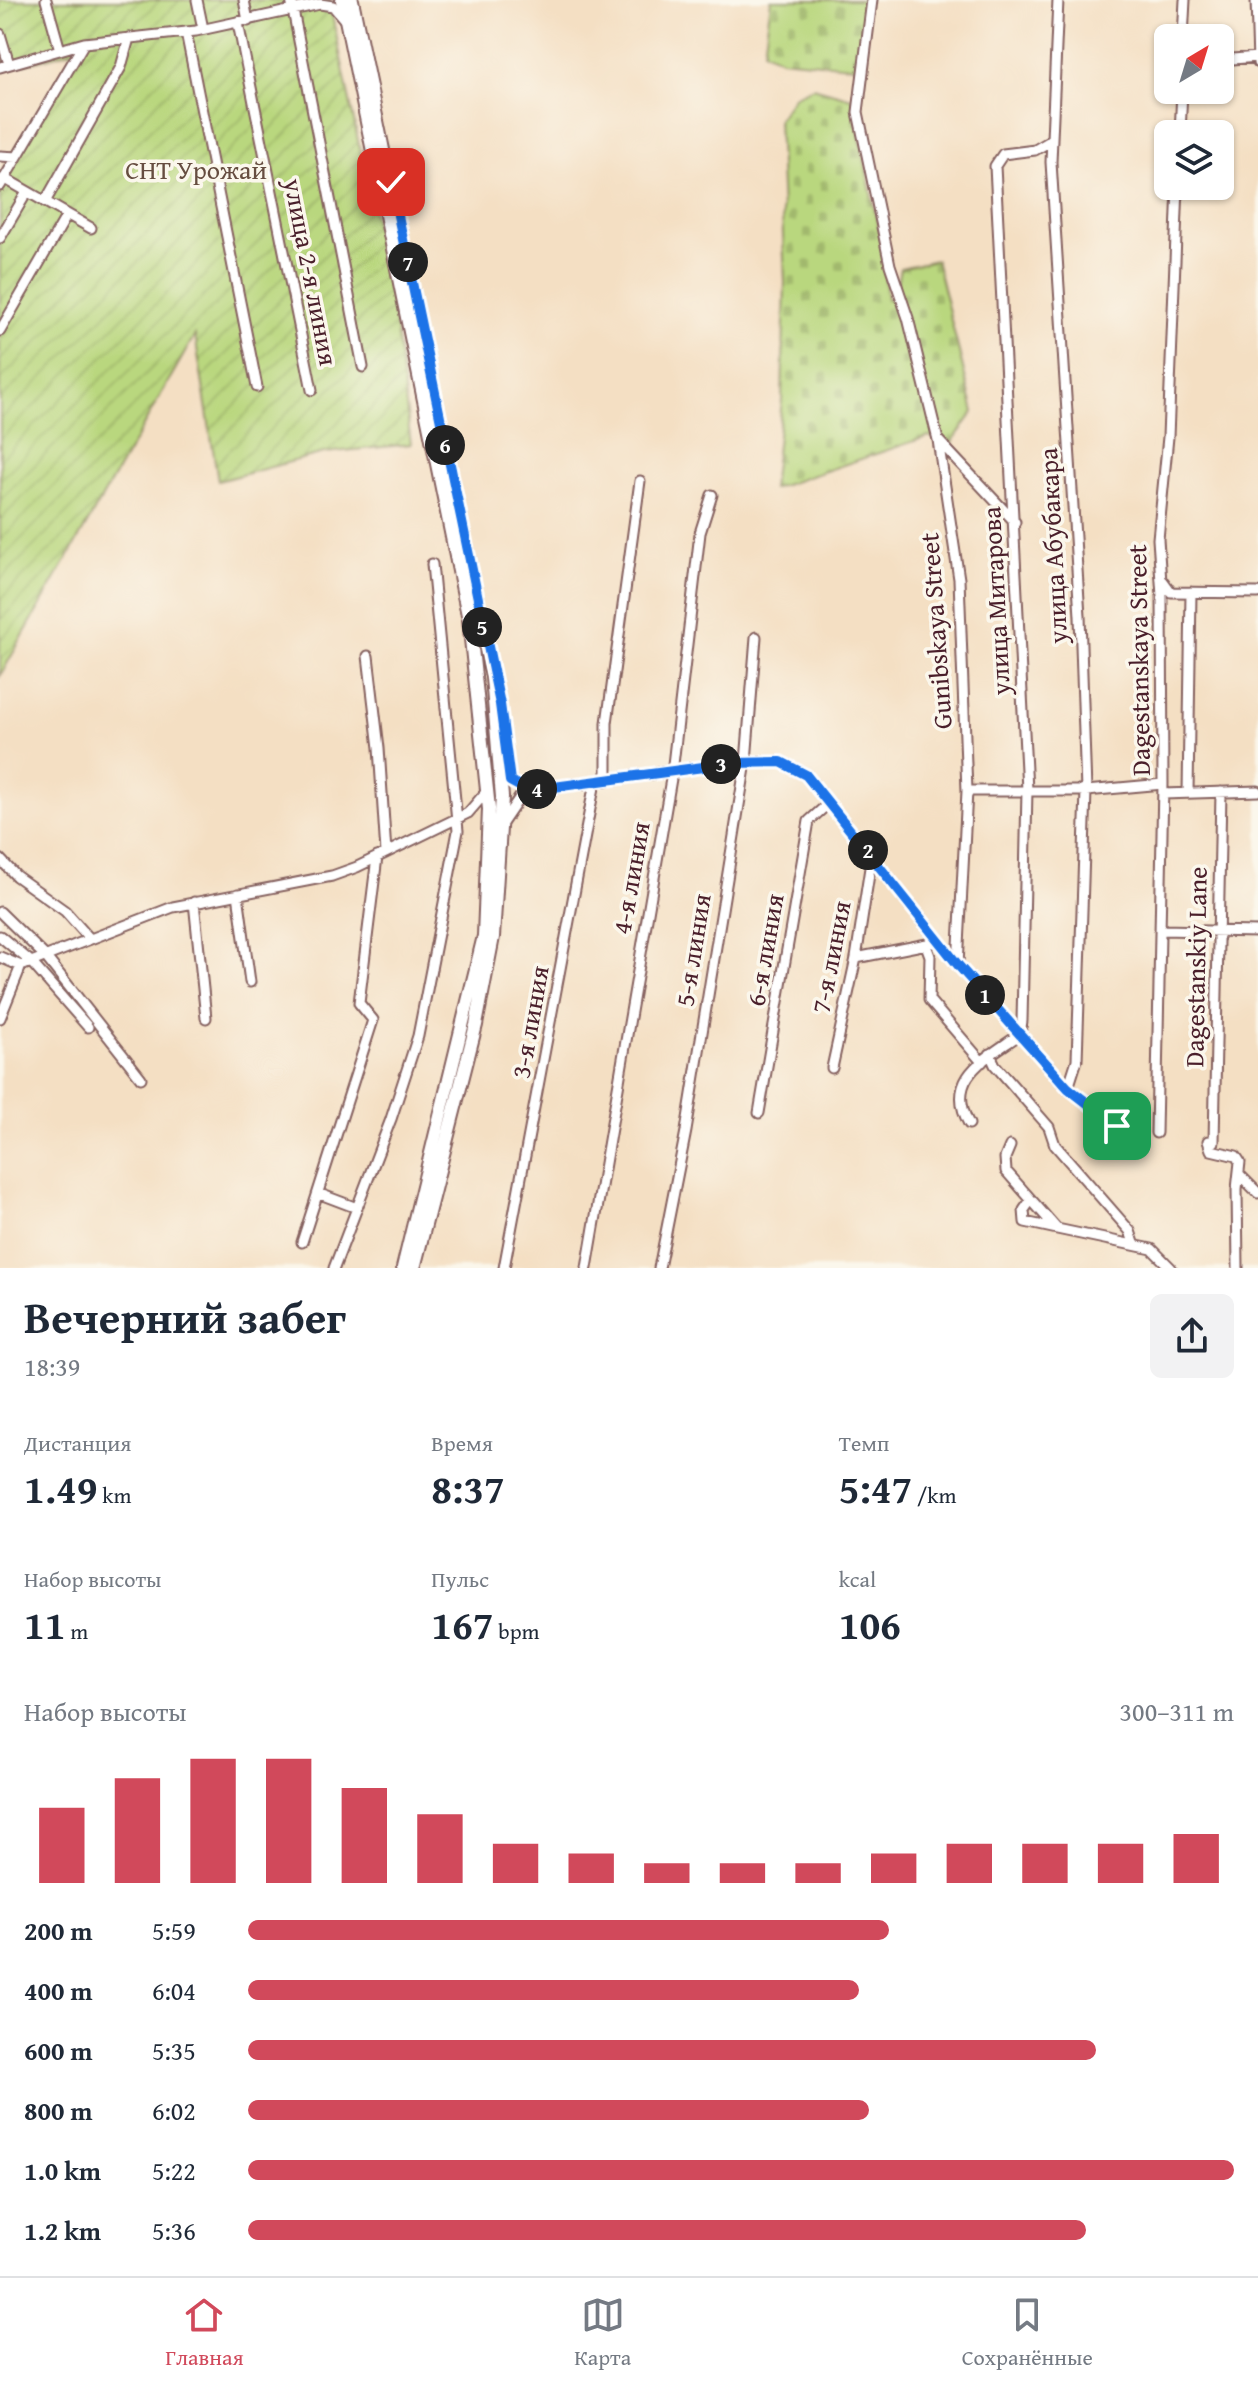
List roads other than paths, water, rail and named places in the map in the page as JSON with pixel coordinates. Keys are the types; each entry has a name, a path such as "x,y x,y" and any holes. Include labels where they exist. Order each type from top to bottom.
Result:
{"main road":[{"path":"342,0 469,620 488,788 496,826 484,936 474,986 403,1268"},
{"path":"352,0 492,677 496,826 493,937 485,981 414,1268"}],"street":[{"path":"46,0 60,50"},
{"path":"197,0 195,31 257,387"},
{"name":"улица 2-я линия","path":"244,0 243,22 312,390"},
{"name":"Gunibskaya Street","path":"872,0 858,112 890,265 908,318 938,440 959,579 967,791 958,965"},
{"name":"улица Абубакара","path":"1058,0 1051,162 1080,616 1086,791 1077,1060 1068,1088"},
{"path":"1184,24 1185,0"},
{"path":"1234,60 1258,59 1256,0"},
{"path":"0,34 5,66 84,43 195,31 243,22 292,5 324,2 336,9 348,27"},
{"path":"292,5 363,367"},
{"path":"45,202 111,86 125,58 129,38"},
{"path":"84,43 2,182 27,192 91,228"},
{"name":"улица Митарова","path":"1020,1034 1027,790 995,166 1003,154 1035,150 1052,140"},
{"path":"0,156 17,157"},
{"path":"0,238 27,192"},
{"name":"Dagestanskaya Street","path":"1156,1133 1163,789 1158,539 1168,437 1177,200"},
{"path":"0,331 67,215"},
{"path":"938,440 1015,522"},
{"path":"607,781 607,723 640,481"},
{"name":"4-я линия","path":"587,1268 672,773 700,533 712,495"},
{"path":"334,1268 418,1036 445,911 457,815 432,564"},
{"path":"1159,569 1171,592 1258,593"},
{"path":"1188,793 1191,592"},
{"name":"5-я линия","path":"659,1268 686,1131 746,762 756,637"},
{"path":"302,1242 320,1194 373,1020 359,1003 382,855 368,656"},
{"path":"492,677 500,704 510,781 521,787 539,789 746,762 781,762 806,775 958,965 1068,1088 1117,1126"},
{"name":"3-я линия","path":"504,1268 595,782"},
{"path":"468,813 479,804 488,788"},
{"path":"0,957 26,964 194,902 332,876 382,855 457,815 479,815 496,826 520,797 539,789"},
{"path":"967,791 1258,791"},
{"name":"Dagestanskiy Lane","path":"1221,792 1211,1150 1238,1159 1240,1175"},
{"name":"6-я линия","path":"759,1113 809,821 829,803"},
{"name":"7-я линия","path":"832,1068 856,958 872,855"},
{"path":"0,859 16,876 65,911 90,939"},
{"path":"238,894 250,982"},
{"path":"194,902 206,1018"},
{"path":"0,912 45,956 141,1078"},
{"path":"1162,930 1258,932"},
{"path":"0,936 88,1027"},
{"path":"856,958 926,945 938,939"},
{"path":"926,945 930,956 931,1004 982,1062"},
{"path":"0,1018 26,964"},
{"path":"969,1124 960,1108 959,1092 990,1054 1020,1034"},
{"path":"990,1054 995,1065 1049,1127 1055,1145 1130,1231 1134,1243"},
{"path":"1010,1146 1005,1158 1006,1171 1057,1229"},
{"path":"1240,1175 1258,1193"},
{"path":"1238,1268 1240,1175"},
{"path":"320,1194 357,1208"},
{"path":"1031,1200 1024,1210 1025,1222 1134,1243 1157,1252 1171,1268"}],"park label":[{"name":"СНТ Урожай","path":"196,170"}]}
